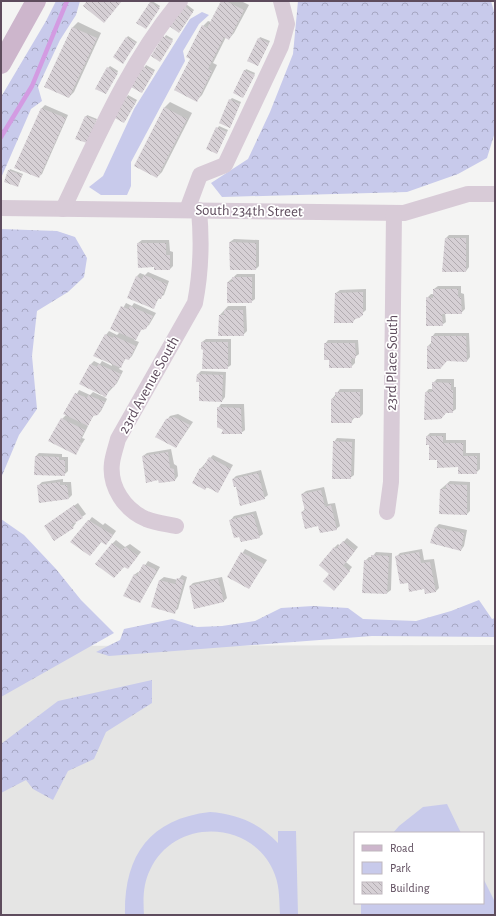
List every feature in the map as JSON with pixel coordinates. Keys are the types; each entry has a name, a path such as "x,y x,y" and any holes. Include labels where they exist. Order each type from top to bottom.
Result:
{"main road":[{"path":"1,64 36,1"}],"street":[{"path":"63,209 120,93 164,20 180,1"},
{"path":"193,210 200,175 225,165 281,46 286,24 281,1"},
{"name":"South 234th Street","path":"1,208 404,214 468,194 495,194"},
{"name":"23rd Avenue South","path":"176,526 146,519 128,508 119,496 113,483 112,464 118,439 194,303 202,254 193,210"},
{"name":"23rd Place South","path":"387,512 391,482 394,214"}],"shaded area":[{"path":"495,645 495,915 1,915 1,646"}],"green space":[{"path":"56,1 80,1 76,15 60,40 38,87 42,101 31,109 1,178 1,97 46,21"},
{"path":"298,1 491,1 495,15 495,132 487,158 458,174 407,192 222,197 211,183 248,159 270,112 293,54"},
{"path":"202,12 209,15 199,24 183,51 185,61 131,162 131,186 127,195 101,195 89,187 103,176 134,109 190,19"},
{"path":"1,229 57,231 75,237 87,258 84,277 68,292 37,311 32,356 37,409 19,435 1,478"},
{"path":"1,519 24,535 56,569 81,600 114,633 1,697"},
{"path":"479,600 492,619 495,618 495,637 372,636 109,656 96,652 120,640 124,629 172,619 197,627 222,626 255,621 281,608 313,606 348,608 363,619 416,621 451,611"},
{"path":"152,680 152,703 106,732 94,759 68,771 53,800 33,789 26,780 1,793 1,744 58,701"},
{"path":"447,804 461,832 394,832 399,826 423,807"},
{"path":"210,812 238,817 247,821 263,830 278,843 278,831 296,831 298,915 280,915 279,890 275,875 265,857 251,843 233,835 214,832 195,833 177,840 162,852 150,870 146,881 144,915 125,915 129,875 135,858 144,844 156,832 171,823 189,816"},
{"path":"484,880 495,902 495,915 361,915 361,904 484,904"}],"building":[{"path":"87,1 122,1 104,23 83,6"},
{"path":"221,1 226,1 244,10 229,40 224,37 208,69 212,71 197,102 174,90 190,59 186,57 202,25 207,28"},
{"path":"150,2 160,8 146,29 136,23"},
{"path":"183,5 193,12 179,33 169,26"},
{"path":"72,27 97,38 69,98 44,87"},
{"path":"163,36 173,41 160,62 151,56"},
{"path":"126,37 136,43 123,64 113,57"},
{"path":"258,38 269,43 258,66 247,61"},
{"path":"143,66 154,72 142,93 131,87"},
{"path":"107,67 118,73 106,94 95,89"},
{"path":"244,70 255,75 243,98 233,93"},
{"path":"125,96 136,102 124,123 113,117"},
{"path":"229,99 240,104 230,128 219,123"},
{"path":"164,107 187,119 157,178 134,166"},
{"path":"41,108 66,118 39,178 14,168"},
{"path":"85,116 96,120 87,143 75,139"},
{"path":"216,127 227,132 217,154 206,149"},
{"path":"8,170 22,175 18,187 4,182"},
{"path":"445,238 466,238 466,272 442,272"},
{"path":"229,242 256,243 256,270 230,270"},
{"path":"137,243 166,243 166,255 170,255 170,270 154,270 154,267 138,268"},
{"path":"144,275 167,284 161,299 158,298 154,309 127,298 136,276 142,279"},
{"path":"232,277 252,277 252,303 227,303 227,282 232,282"},
{"path":"433,289 458,289 458,297 461,297 462,314 442,314 443,326 426,326 426,297 433,298"},
{"path":"363,292 363,315 354,319 353,323 334,323 335,293"},
{"path":"121,306 128,309 130,306 153,316 146,329 141,330 136,340 110,329"},
{"path":"224,310 243,310 244,336 218,336 219,315 224,315"},
{"path":"105,334 113,338 114,336 136,346 129,360 125,359 121,368 93,356"},
{"path":"431,336 466,336 467,362 447,361 440,369 427,369 427,346 431,346"},
{"path":"201,342 228,342 228,369 202,369 203,350 201,349"},
{"path":"324,343 355,343 356,358 351,359 352,368 329,368 329,360 324,360"},
{"path":"90,364 97,367 98,364 121,374 114,387 110,388 106,397 79,384"},
{"path":"197,374 223,375 222,402 199,401 199,382 196,382"},
{"path":"432,382 451,383 451,390 453,390 453,413 446,413 441,419 424,420 425,392 432,392"},
{"path":"335,392 360,392 360,418 352,418 352,423 331,423 331,399 335,398"},
{"path":"75,393 87,398 88,395 105,402 98,415 93,416 88,426 63,414"},
{"path":"217,407 241,408 242,434 221,434 223,430 217,427"},
{"path":"174,417 190,425 176,448 155,437 166,419"},
{"path":"61,418 85,430 79,442 82,443 76,455 48,441"},
{"path":"426,436 443,436 443,443 463,443 463,456 477,456 477,474 458,474 458,467 437,468 437,460 429,460 429,445 426,445"},
{"path":"333,441 352,442 351,479 332,479"},
{"path":"168,452 170,468 174,469 175,481 159,483 158,480 146,483 142,456"},
{"path":"35,456 59,457 59,460 65,460 65,476 34,475"},
{"path":"209,457 231,469 218,493 207,487 205,490 192,483 200,468 202,469"},
{"path":"258,473 265,499 240,506 236,487 234,487 232,479"},
{"path":"60,482 60,485 67,485 69,499 39,503 37,485"},
{"path":"446,484 467,485 467,515 439,514 440,489 446,489"},
{"path":"321,490 325,507 331,505 337,530 320,533 318,526 305,529 301,512 305,511 301,494"},
{"path":"74,505 83,518 71,525 74,528 54,541 44,526"},
{"path":"253,514 260,538 241,542 239,537 234,538 229,520"},
{"path":"88,520 113,535 106,545 101,542 90,556 70,542"},
{"path":"435,527 464,533 461,551 430,543"},
{"path":"343,541 355,551 343,566 350,571 334,591 323,581 329,574 319,565 334,547 336,549"},
{"path":"112,543 121,550 126,547 138,556 128,569 124,567 114,578 95,564"},
{"path":"241,552 264,564 249,589 227,577"},
{"path":"419,552 421,563 430,562 436,592 425,594 424,589 409,592 408,583 400,584 395,556"},
{"path":"371,555 389,556 387,594 362,593 364,560 371,560"},
{"path":"143,564 157,570 140,603 123,596 134,574 137,576"},
{"path":"177,578 184,580 175,614 151,607 159,580 175,584"},
{"path":"218,579 224,602 194,609 189,586"}],"waterway":[{"path":"1,137 32,86 67,1"}]}
